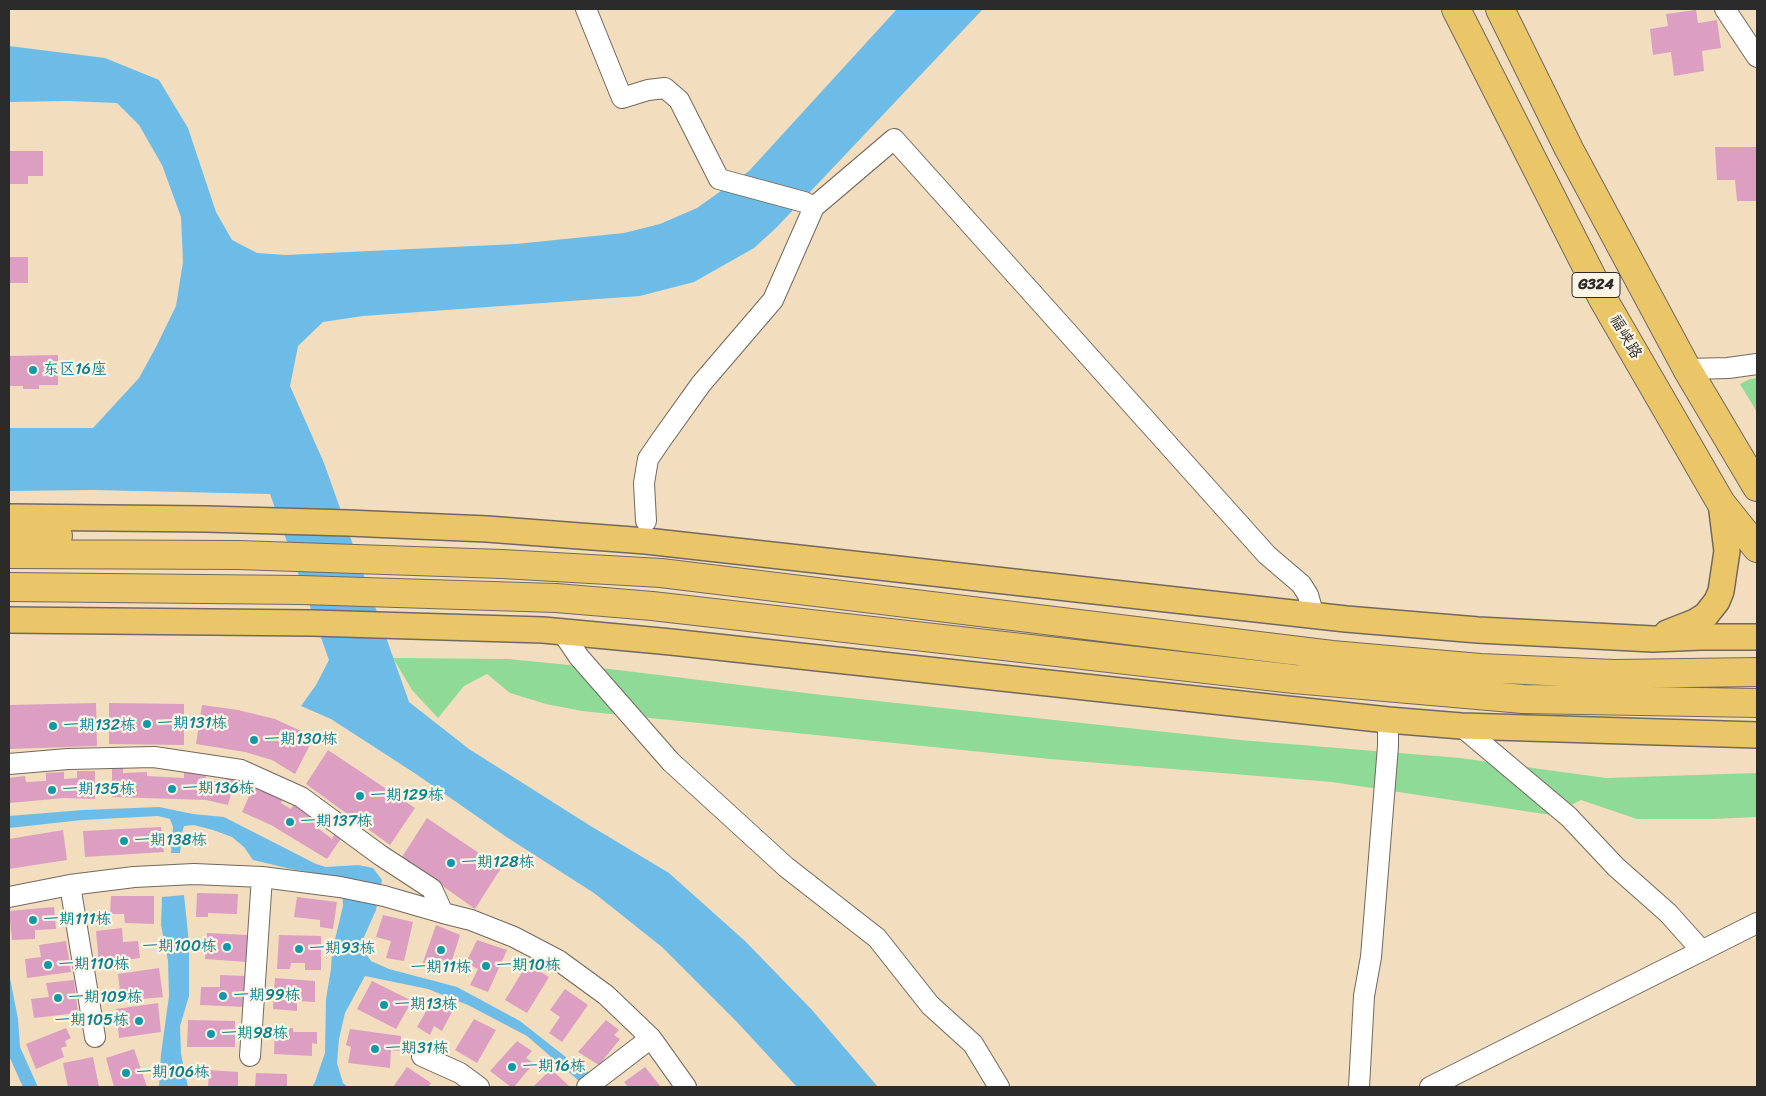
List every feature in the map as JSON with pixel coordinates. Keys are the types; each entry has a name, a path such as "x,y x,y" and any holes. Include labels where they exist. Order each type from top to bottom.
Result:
{"highway":[{"name":"福峡路","path":"1456,9 1603,299 1721,503 1757,548"},
{"name":"G324","path":"1500,9 1569,149 1687,369 1757,487"},
{"path":"9,534 141,539 228,555"},
{"path":"9,554 266,556 502,564 661,573 1332,655 1480,668 1595,673 1757,672"},
{"path":"9,587 373,591 556,598 652,606 1294,679 1523,699 1757,703"},
{"path":"9,604 301,590"}],"main road":[{"path":"1653,638 1695,622 1706,615 1717,601 1721,591 1727,551 1721,503"},
{"path":"9,517 277,521 487,529 646,541 1314,616 1478,630 1653,638 1757,637"},
{"path":"9,620 312,623 562,632 671,642 1388,720 1461,726 1757,736"}],"street":[{"path":"586,9 622,98 648,90 665,88 679,100 719,179 809,205"},
{"path":"1725,9 1757,57"},
{"path":"646,522 644,483 648,459 701,384 773,300 809,205 894,138 1267,555 1301,584 1308,595 1314,616"},
{"path":"1687,369 1728,368 1757,364"},
{"path":"562,632 579,657 671,762 786,867 877,938 930,1005 973,1044 999,1087"},
{"path":"1359,1087 1364,996 1371,957 1388,746 1388,720"},
{"path":"1461,726 1569,817 1616,866 1668,914 1702,951"},
{"path":"9,764 68,759 154,757 241,770 301,797 432,889 443,912"},
{"path":"9,897 70,885 134,877 194,874 262,877 340,887 384,896 443,912 471,920 514,937 558,960 606,995 651,1038 686,1087"},
{"path":"250,1056 262,877"},
{"path":"70,885 95,1037"},
{"path":"1430,1087 1757,923"},
{"path":"587,1087 651,1038"},
{"path":"422,1056 460,1073 479,1087"}],"green space":[{"path":"1757,378 1757,412 1740,384"},
{"path":"393,658 508,659 610,669 822,695 1240,740 1460,758 1606,778 1757,773 1757,817 1637,819 1581,800 1551,815 1332,782 1050,759 582,711 546,704 510,693 487,674 464,686 438,718 412,690"}],"water":[{"path":"897,9 983,9 776,228 754,248 694,282 640,296 363,316 323,322 298,346 290,386 324,463 409,702 469,749 669,873 745,941 812,1010 878,1087 797,1087 737,1022 662,947 594,893 508,838 416,774 331,719 301,706 316,685 329,660 270,494 93,490 9,491 9,428 93,428 139,378 156,347 176,306 183,262 181,217 162,165 139,125 117,103 68,101 9,102 9,46 105,58 159,80 188,128 216,212 232,240 257,253 286,255 516,244 624,233 660,224 697,208 749,171"},
{"path":"159,807 193,814 224,817 316,864 326,867 358,865 373,868 382,880 376,910 360,946 371,961 389,969 457,987 520,1021 567,1058 590,1073 579,1081 527,1036 468,1005 428,989 365,976 345,1013 339,1039 337,1063 343,1083 348,1087 312,1087 325,1053 326,999 332,952 343,906 342,878 253,860 244,847 232,837 194,825 184,826 180,853 171,853 173,827 170,819 158,816 82,820 9,828 9,816 83,810"},
{"path":"184,895 189,943 189,996 180,1026 181,1054 188,1087 159,1087 161,1054 169,996 168,961 161,925 162,897"},
{"path":"9,973 18,1019 20,1047 38,1087 23,1087 9,1056"}],"building":[{"path":"1696,10 1698,23 1717,20 1721,48 1702,51 1704,71 1674,76 1671,52 1653,55 1650,29 1668,26 1666,14"},
{"path":"1715,147 1757,147 1757,201 1737,201 1735,180 1717,180"},
{"path":"9,151 43,151 43,176 28,176 28,184 9,184"},
{"path":"9,257 28,257 28,283 9,283"},
{"name":"东区16座","path":"58,355 58,385 39,385 39,389 23,389 23,386 9,386 9,356"},
{"name":"一期132栋","path":"96,703 97,746 9,749 9,705"},
{"name":"一期131栋","path":"109,703 184,704 184,745 109,744"},
{"name":"一期130栋","path":"202,705 238,710 275,719 314,737 295,774 272,760 245,752 196,744"},
{"name":"一期129栋","path":"328,750 415,808 390,845 306,784"},
{"name":"一期136栋","path":"123,766 123,773 147,772 147,776 184,778 184,771 206,771 206,780 224,782 227,775 235,778 228,805 206,800 112,797 112,767"},
{"name":"一期135栋","path":"77,771 95,771 95,799 65,798 9,803 9,778 25,776 26,782 46,781 46,773 64,772 64,779 77,778"},
{"name":"一期137栋","path":"254,785 283,798 281,803 291,809 294,804 318,819 314,825 332,839 335,833 342,837 327,859 271,825 242,812"},
{"name":"一期128栋","path":"427,818 501,868 475,909 402,857"},
{"name":"一期138栋","path":"161,827 164,852 85,857 83,831"},
{"path":"63,830 67,860 9,869 9,839"},
{"path":"197,893 238,894 237,914 208,913 208,917 196,917"},
{"path":"111,896 154,896 154,924 125,923 124,914 110,914"},
{"path":"297,897 337,902 333,929 320,927 320,920 294,917"},
{"name":"一期111栋","path":"54,907 56,929 35,930 35,939 12,940 9,911"},
{"path":"383,915 413,922 404,961 386,958 391,941 376,937"},
{"name":"一期11栋","path":"436,925 460,935 448,973 422,965"},
{"path":"122,928 123,942 138,941 140,958 99,963 96,931"},
{"name":"一期100栋","path":"207,933 248,935 247,962 205,959"},
{"name":"一期93栋","path":"279,935 321,936 321,970 305,970 305,963 291,963 290,969 277,969"},
{"name":"一期10栋","path":"477,940 507,950 488,992 470,985 478,969 466,963"},
{"name":"一期110栋","path":"66,941 71,972 27,978 25,959 41,957 39,945"},
{"path":"527,964 549,977 527,1013 505,1000"},
{"path":"159,968 163,997 121,1001 118,974"},
{"name":"一期99栋","path":"220,975 246,976 246,1007 200,1005 201,987 220,987"},
{"path":"275,978 315,981 315,1002 297,1001 297,1011 273,1009"},
{"name":"一期109栋","path":"74,980 78,1013 34,1018 31,999 49,997 46,983"},
{"name":"一期13栋","path":"372,981 412,1001 396,1029 357,1009"},
{"path":"565,989 588,1005 562,1042 549,1033 560,1017 550,1010"},
{"path":"435,996 455,1006 442,1031 434,1026 430,1035 417,1027"},
{"name":"一期105栋","path":"158,1003 161,1032 119,1038 116,1009"},
{"path":"474,1019 496,1030 477,1063 455,1050"},
{"name":"一期98栋","path":"188,1020 235,1021 235,1047 187,1047"},
{"path":"606,1020 619,1030 614,1035 620,1039 599,1065 578,1052"},
{"path":"275,1027 293,1028 293,1032 317,1032 317,1044 312,1043 312,1056 274,1054"},
{"path":"66,1028 71,1038 65,1041 67,1046 61,1048 64,1057 36,1069 26,1044"},
{"name":"一期31栋","path":"350,1029 401,1036 400,1051 391,1050 390,1068 348,1063 351,1047 346,1045"},
{"name":"一期16栋","path":"517,1041 532,1051 526,1058 534,1063 514,1087 511,1087 490,1071"},
{"name":"一期106栋","path":"134,1049 147,1087 114,1087 106,1058"},
{"path":"93,1057 99,1087 68,1087 63,1063"},
{"path":"407,1067 431,1083 428,1087 393,1087"},
{"path":"645,1067 661,1087 628,1087 624,1082"},
{"path":"551,1069 570,1087 533,1087"},
{"path":"209,1070 238,1072 238,1087 208,1087"},
{"path":"256,1073 287,1074 287,1087 255,1087"}],"place":[{"name":"东区16座","path":"33,370"},
{"name":"一期131栋","path":"147,724"},
{"name":"一期132栋","path":"53,726"},
{"name":"一期130栋","path":"254,740"},
{"name":"一期136栋","path":"172,789"},
{"name":"一期135栋","path":"52,790"},
{"name":"一期129栋","path":"360,796"},
{"name":"一期137栋","path":"290,822"},
{"name":"一期138栋","path":"124,841"},
{"name":"一期128栋","path":"451,863"},
{"name":"一期111栋","path":"33,920"},
{"name":"一期100栋","path":"227,947"},
{"name":"一期93栋","path":"299,949"},
{"name":"一期11栋","path":"441,950"},
{"name":"一期110栋","path":"48,965"},
{"name":"一期10栋","path":"486,966"},
{"name":"一期99栋","path":"223,996"},
{"name":"一期109栋","path":"58,998"},
{"name":"一期13栋","path":"384,1005"},
{"name":"一期105栋","path":"139,1021"},
{"name":"一期98栋","path":"211,1034"},
{"name":"一期31栋","path":"375,1049"},
{"name":"一期16栋","path":"512,1067"},
{"name":"一期106栋","path":"126,1073"}]}
